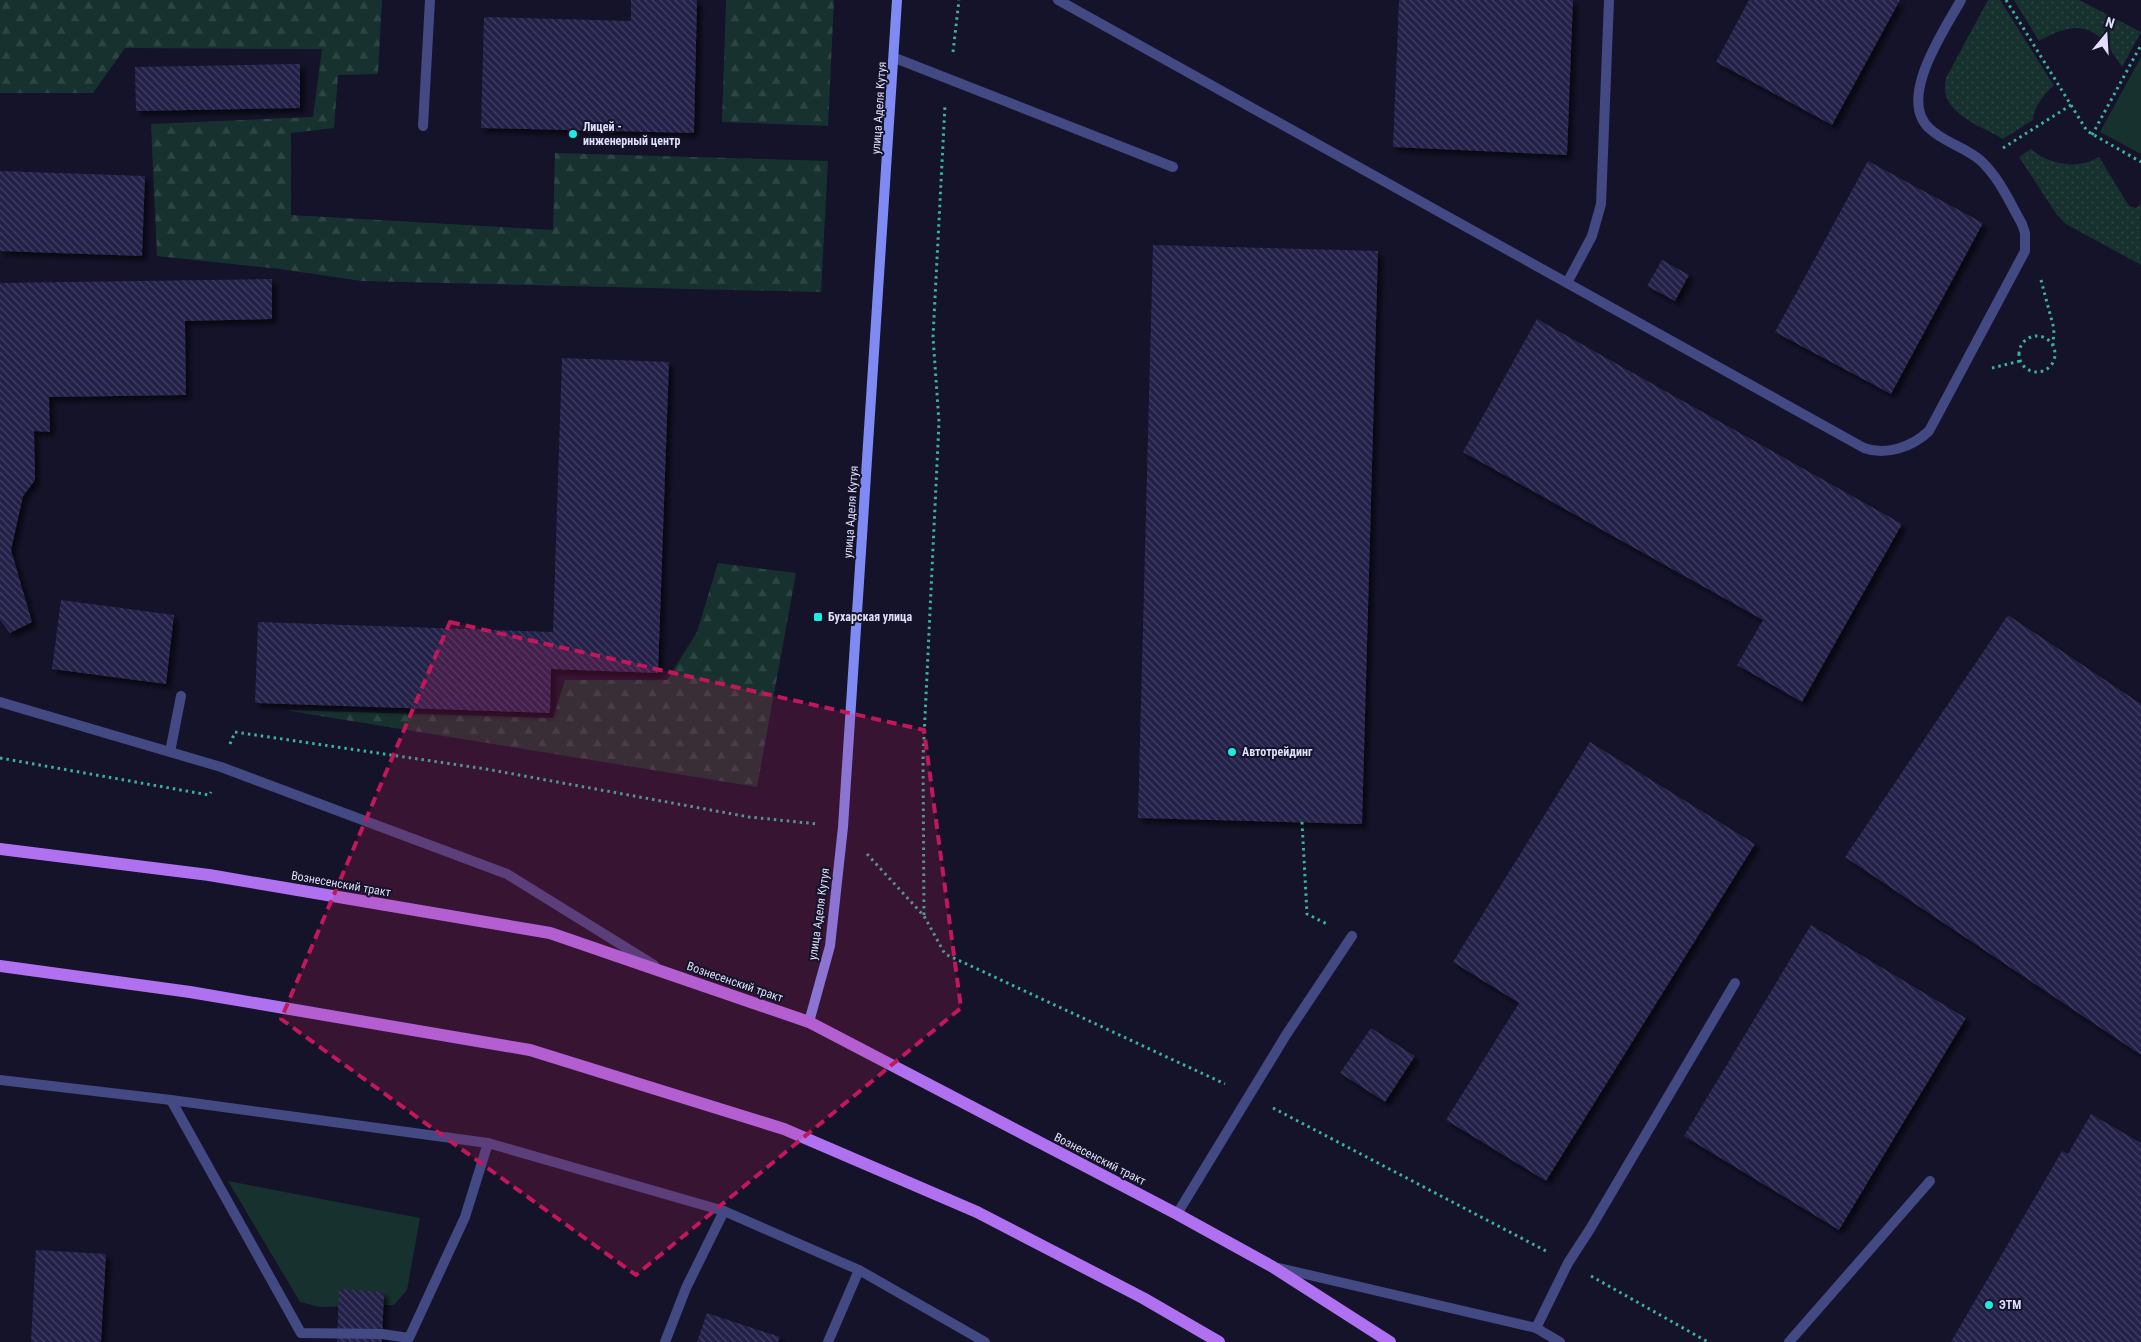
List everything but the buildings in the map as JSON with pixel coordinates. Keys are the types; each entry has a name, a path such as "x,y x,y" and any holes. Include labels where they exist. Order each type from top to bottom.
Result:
{"main road":[{"name":"Вознесенский тракт","path":"0,848 209,876 550,933 809,1022 1177,1214 1273,1267 1390,1342"},
{"path":"0,966 190,992 530,1050 784,1129 977,1212 1143,1298 1219,1342"}],"street":[{"path":"423,126 430,0"},
{"name":"улица Аделя Кутуя","path":"809,1022 830,946 843,827 895,58 897,0"},
{"path":"1058,0 1864,448 1879,452 1894,450 1920,438 1929,431 2025,251 2025,234 2022,224 1995,178 1982,161 1930,129 1922,118 1919,101 1920,77 1960,0"},
{"path":"1567,283 1592,236 1600,204 1609,0"},
{"path":"895,58 1173,166"},
{"path":"170,752 181,696"},
{"path":"0,702 221,767 507,874 669,974"},
{"path":"1177,1214 1249,1095 1352,936"},
{"path":"1536,1328 1568,1263 1735,983"},
{"path":"0,1080 171,1100 488,1143 724,1211 859,1270 985,1342"},
{"path":"171,1100 301,1333 382,1334 409,1338 465,1217 488,1143"},
{"path":"1789,1342 1930,1181"},
{"path":"665,1342 686,1288 724,1211"},
{"path":"1273,1267 1536,1328 1560,1342"},
{"path":"828,1342 859,1270"}],"path":[{"path":"959,0 950,80 944,111 933,337 939,422 922,759 924,916 945,954 1249,1095 1568,1263 1708,1342"},
{"path":"2006,0 2071,105 2092,135 2141,162"},
{"path":"2092,135 2141,45"},
{"path":"1982,161 2071,105"},
{"path":"2025,251 2038,272 2054,329 2054,360 2045,370 2030,371 2020,361 2021,346 2033,336 2048,339 2053,345"},
{"path":"0,758 209,795 235,732 486,769 749,817"},
{"path":"1302,822 1307,914 1352,936"}],"highlighted area":[{"path":"450,622 924,730 961,1008 636,1275 281,1019"}],"green space":[{"path":"0,0 382,0 378,74 338,75 334,128 291,133 291,215 553,230 555,153 828,161 821,292 362,281 280,269 157,256 151,124 313,117 322,49 125,48 93,93 0,93"},
{"path":"726,0 834,0 828,126 722,122"},
{"path":"1988,0 2000,0 2054,86 2040,101 2033,120 2003,139 1962,116 1948,100 1945,90 1946,78"},
{"path":"2014,0 2079,0 2141,32 2122,67 2105,43 2088,30 2078,28 2067,29 2039,41"},
{"path":"2141,57 2141,154 2100,132"},
{"path":"2031,149 2046,159 2064,164 2082,163 2099,157 2129,206 2136,208 2141,204 2141,265 2066,224 2057,215 2019,157"},
{"path":"718,563 796,573 757,787 284,710 553,718 565,680 667,680 697,632"},
{"path":"228,1181 420,1218 407,1290 394,1305 320,1307 300,1302"}],"place":[{"name":"Лицей - инженерный центр","path":"573,134"},
{"name":"Бухарская улица","path":"818,617"},
{"name":"Автотрейдинг","path":"1232,752"},
{"name":"ЭТМ","path":"1989,1305"}]}
